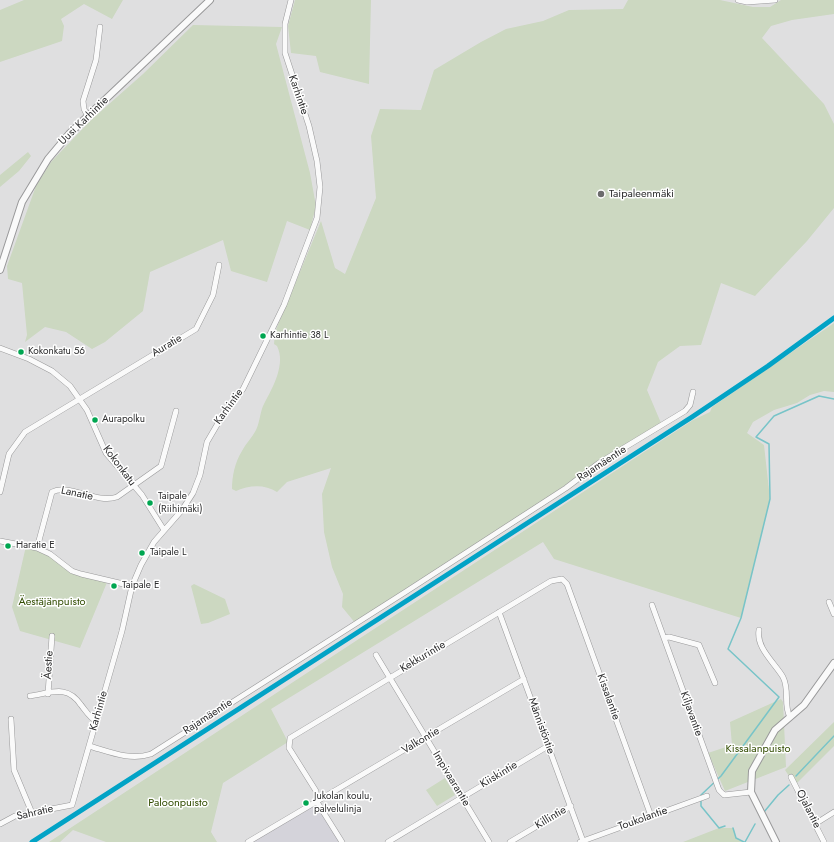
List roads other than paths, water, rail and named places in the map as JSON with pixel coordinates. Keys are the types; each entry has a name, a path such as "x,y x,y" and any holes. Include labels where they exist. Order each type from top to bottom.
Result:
{"street":[{"name":"Uusi Karhintie","path":"0,270 22,202 32,183 55,150 88,116 210,0"},
{"name":"Karhintie","path":"72,805 132,586 147,553 164,530 182,510 193,493 200,474 207,442 221,418 243,389 284,305 317,218 320,186 317,161 309,126 285,53 285,24 291,0"},
{"path":"738,0 747,2 774,0"},
{"path":"88,116 84,109 83,101 96,60 100,27"},
{"name":"Auratie","path":"79,399 196,329 213,295 219,264"},
{"name":"Kokonkatu","path":"0,348 30,359 52,371 70,386 87,410 106,453 134,486 164,530"},
{"name":"Rajamäentie","path":"89,746 127,757 141,758 151,754 466,553 566,488 599,463 685,411 690,405 693,392"},
{"path":"0,492 6,464 15,445 25,432 79,399"},
{"path":"134,486 161,466 176,411"},
{"name":"Lanatie","path":"37,548 52,492 60,489 108,500 117,497 134,486"},
{"path":"0,541 37,548 50,554 72,571 132,586"},
{"name":"Kekkurintie","path":"317,802 316,791 289,748 288,742 293,735 551,581 562,579"},
{"name":"Kissalantie","path":"562,579 567,584 651,816"},
{"path":"829,602 834,614"},
{"name":"Kiljavantie","path":"652,605 719,790 724,794 751,792"},
{"name":"Männistöntie","path":"499,612 570,806 581,841"},
{"path":"759,630 758,637 760,644 784,682 788,695 787,711 790,717"},
{"name":"Äestie","path":"48,694 52,636"},
{"path":"664,638 669,637 699,645 716,683"},
{"name":"Impivaarantie","path":"376,655 489,842"},
{"path":"776,842 751,792 752,771 775,730 804,705 834,663"},
{"name":"Valkontie","path":"248,842 524,679"},
{"name":"Äestie","path":"30,696 61,691 70,692 91,718 96,721"},
{"path":"12,719 14,770 32,813"},
{"name":"Kiiskintie","path":"388,842 548,746"},
{"name":"Ojalantie","path":"791,777 824,842"},
{"name":"Toukolantie","path":"581,841 707,796"},
{"path":"317,802 342,842"},
{"name":"Sahratie","path":"0,824 15,816 72,805"},
{"name":"Killintie","path":"510,842 570,806"},
{"path":"815,824 834,812"}],"waterway":[{"path":"701,795 721,776 779,697 728,649 741,618 770,499 769,444 756,437 774,416 819,396 834,399"},
{"path":"796,776 834,736"},
{"path":"764,812 778,795 789,785"},
{"path":"701,801 701,806 719,828 725,826"},
{"path":"745,842 755,824"},
{"path":"733,828 736,838 744,842"}],"place":[{"name":"Taipaleenmäki","path":"601,194"},
{"name":"Karhintie 38 L","path":"263,336"},
{"name":"Kokonkatu 56","path":"21,352"},
{"name":"Aurapolku","path":"95,420"},
{"name":"Taipale (Riihimäki)","path":"150,503"},
{"name":"Haratie E","path":"8,546"},
{"name":"Taipale L","path":"142,553"},
{"name":"Taipale E","path":"114,586"},
{"name":"Jukolan koulu, palvelulinja","path":"306,803"}],"park label":[{"name":"Äestäjänpuisto","path":"52,602"},
{"name":"Kissalanpuisto","path":"758,749"},
{"name":"Paloonpuisto","path":"178,803"}]}
